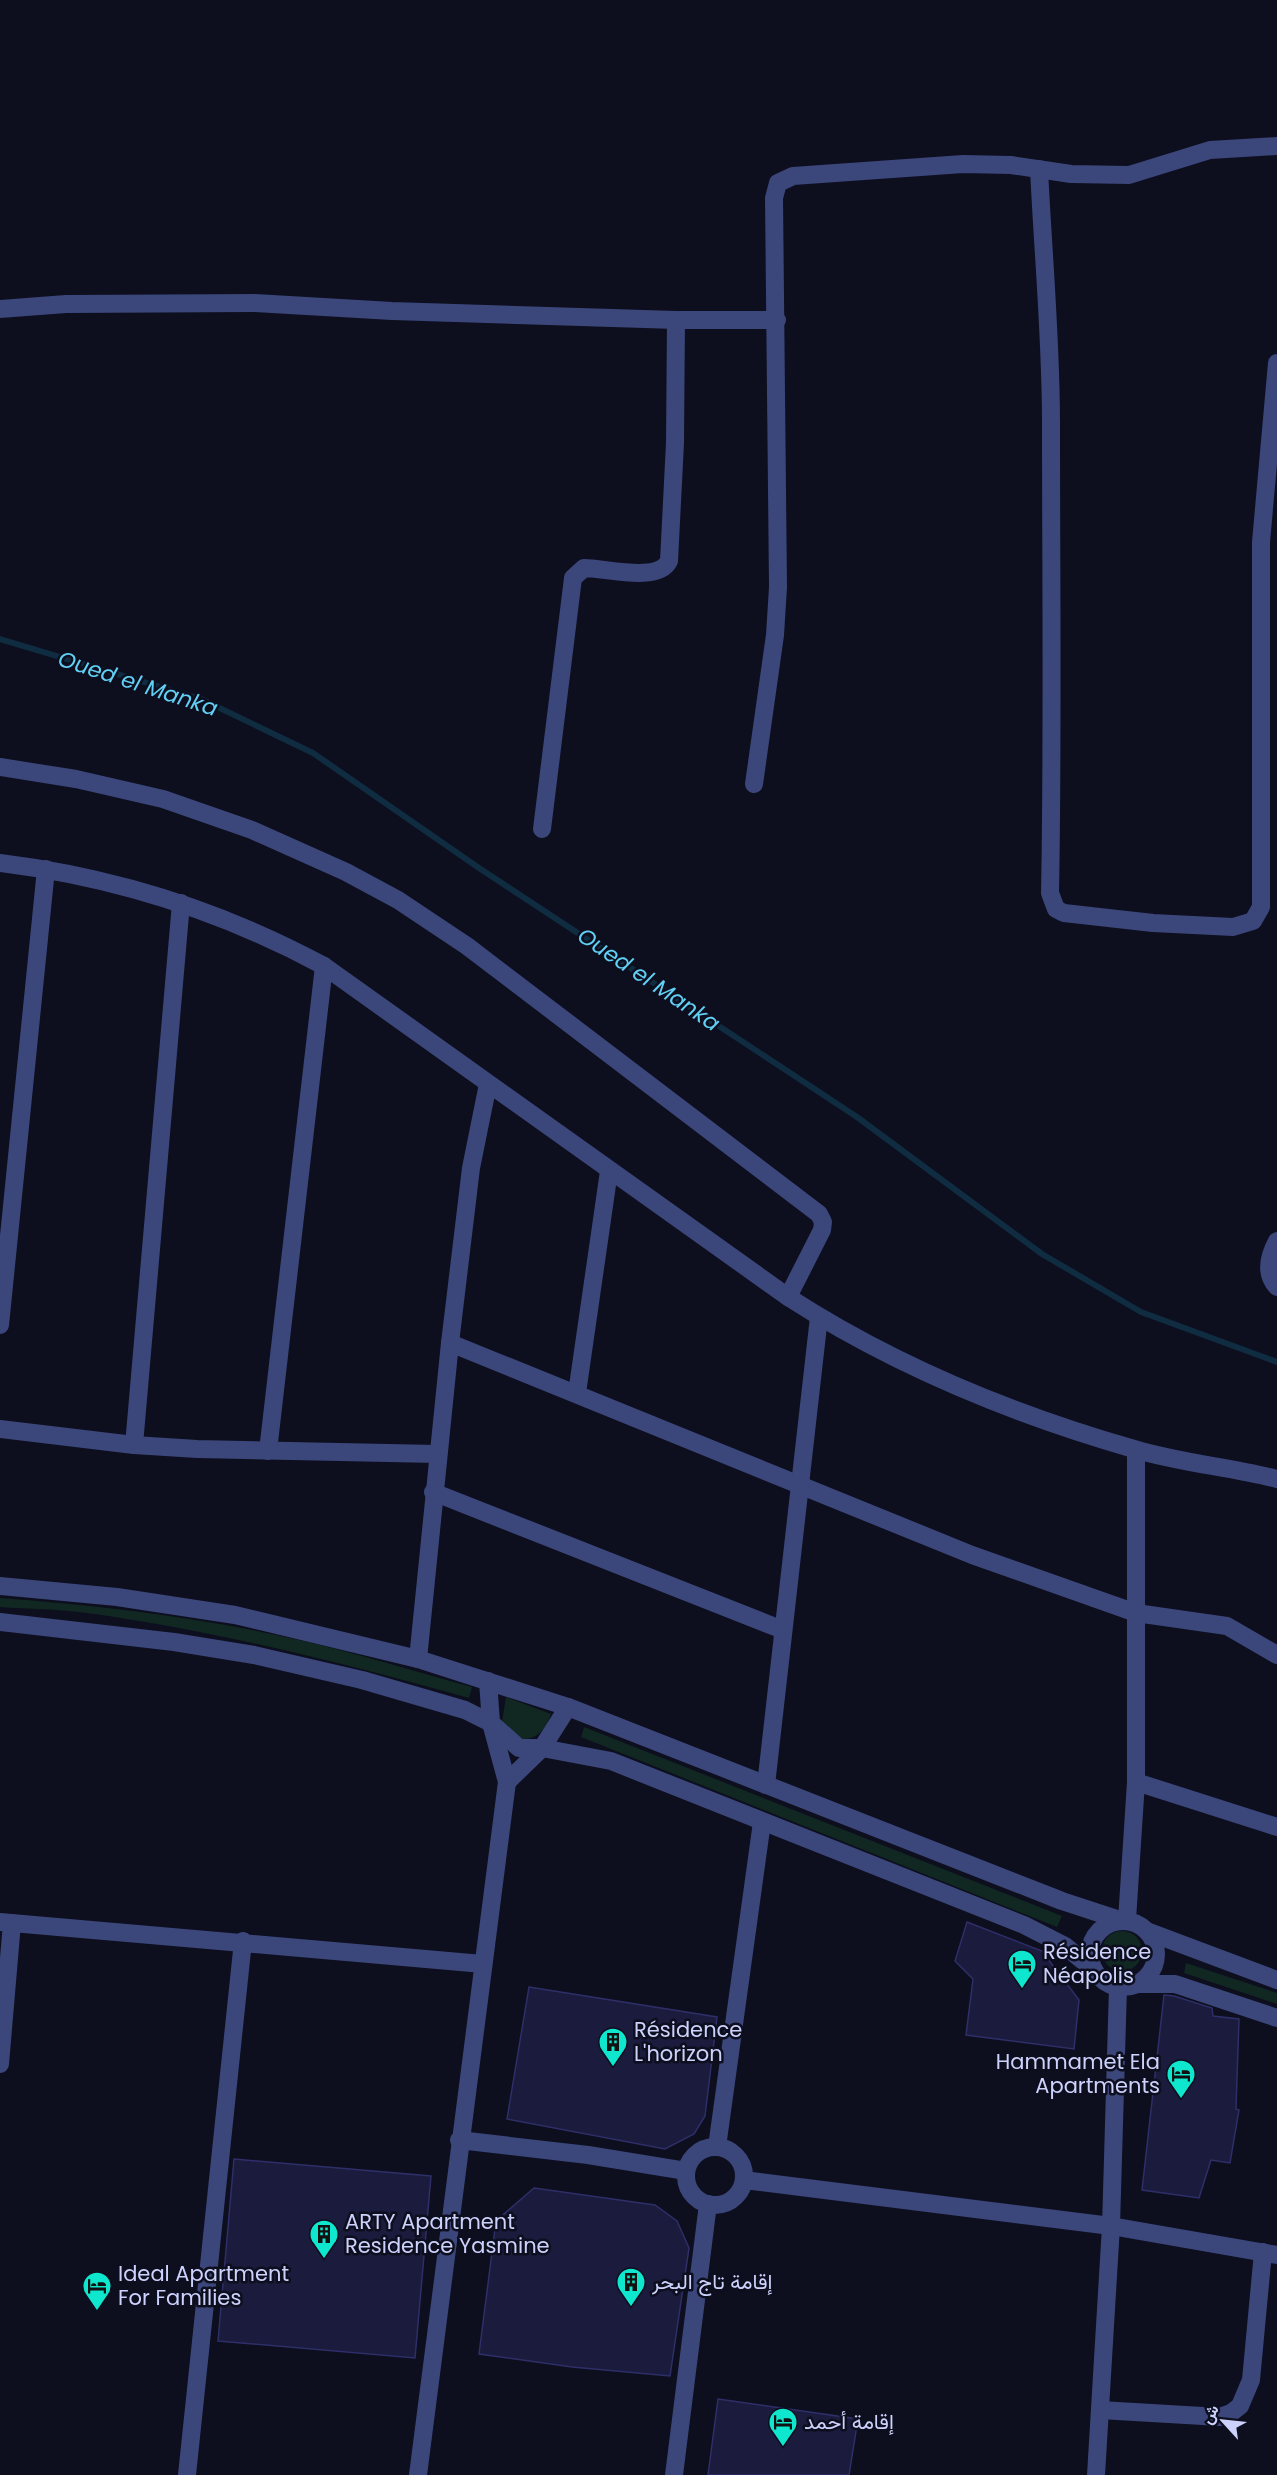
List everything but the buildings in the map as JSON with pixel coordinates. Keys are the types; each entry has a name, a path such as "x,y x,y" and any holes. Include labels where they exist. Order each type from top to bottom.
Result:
{"street":[{"path":"754,784 775,635 778,587 774,198 781,180 793,176 921,166 988,164 1071,174 1129,175 1210,150 1277,146"},
{"path":"1039,169 1051,421 1049,489 1053,747 1050,893 1056,909 1064,914 1152,923 1233,927 1253,921 1261,907 1261,542 1277,363"},
{"path":"0,309 66,304 255,303 392,312 676,320 777,320"},
{"path":"542,829 573,578 585,568 654,573 666,567 669,561 675,443 676,320"},
{"path":"0,767 124,789 252,830 346,872 430,921 819,1214 823,1222 822,1230 788,1297"},
{"path":"0,864 46,869 117,885 181,903 285,945 324,966 788,1297 819,1317 920,1371 993,1402 1136,1450 1277,1479"},
{"path":"0,1325 46,869"},
{"path":"134,1445 181,903"},
{"path":"268,1451 324,966"},
{"path":"418,1659 437,1454 471,1168 488,1084"},
{"path":"577,1393 609,1171"},
{"path":"1277,1241 1268,1262 1270,1280 1277,1287"},
{"path":"766,1785 819,1317"},
{"path":"450,1343 972,1555 1136,1613 1227,1626 1277,1655"},
{"path":"0,1429 134,1445 268,1451 437,1454"},
{"path":"1123,1920 1136,1782 1136,1450"},
{"path":"433,1492 783,1630"},
{"path":"0,1586 117,1597 235,1615 418,1659 568,1707 1062,1902 1135,1922 1149,1932 1277,1980"},
{"path":"0,1622 132,1637 254,1655 422,1696 465,1710 491,1723 519,1748 542,1748 611,1761 1046,1935 1093,1969"},
{"path":"418,2475 459,2140 507,1782 491,1723 488,1682"},
{"path":"507,1782 542,1748 568,1707"},
{"path":"1136,1782 1277,1827"},
{"path":"717,2147 762,1822"},
{"path":"1123,1920 1102,1928 1091,1943 1089,1956 1099,1978 1118,1987 1138,1984 1175,1984 1277,2018"},
{"path":"0,2064 6,1923 243,1941 483,1964"},
{"path":"1138,1984 1147,1976 1156,1955 1149,1932"},
{"path":"187,2475 243,1941"},
{"path":"1096,2475 1111,2226 1118,1987"},
{"path":"459,2140 588,2155 686,2171"},
{"path":"717,2147 729,2150 738,2158 743,2168 744,2180 740,2191 732,2200 720,2205 708,2204 697,2199 689,2189 686,2171 691,2160 700,2151 717,2147"},
{"path":"744,2180 1111,2226 1270,2253 1251,2380 1240,2406 1220,2417 1100,2410"},
{"path":"674,2475 708,2204"}],"green space":[{"path":"0,1598 165,1615 247,1629 288,1637 472,1687 469,1698 327,1660 184,1629 76,1612 0,1607"},
{"path":"506,1697 551,1714 543,1730 530,1738 518,1739 502,1722"},
{"path":"584,1727 1062,1916 1057,1927 581,1737"},
{"path":"1122,1931 1136,1937 1142,1951 1136,1965 1122,1971 1108,1965 1102,1951 1108,1937"},
{"path":"1186,1963 1277,1993 1277,2004 1184,1973"}],"waterway":[{"name":"Oued el Manka","path":"0,639 201,699 313,753 479,868 857,1117 1042,1254 1141,1312 1277,1362"}],"place":[{"name":"Résidence Néapolis","path":"1022,1990"},
{"name":"Résidence L'horizon","path":"613,2068"},
{"name":"Hammamet Ela Apartments","path":"1181,2100"},
{"name":"ARTY Apartment Residence Yasmine","path":"324,2260"},
{"name":"إقامة تاج البحر","path":"631,2308"},
{"name":"Ideal Apartment For Families","path":"97,2312"},
{"name":"إقامة أحمد","path":"783,2448"}]}
